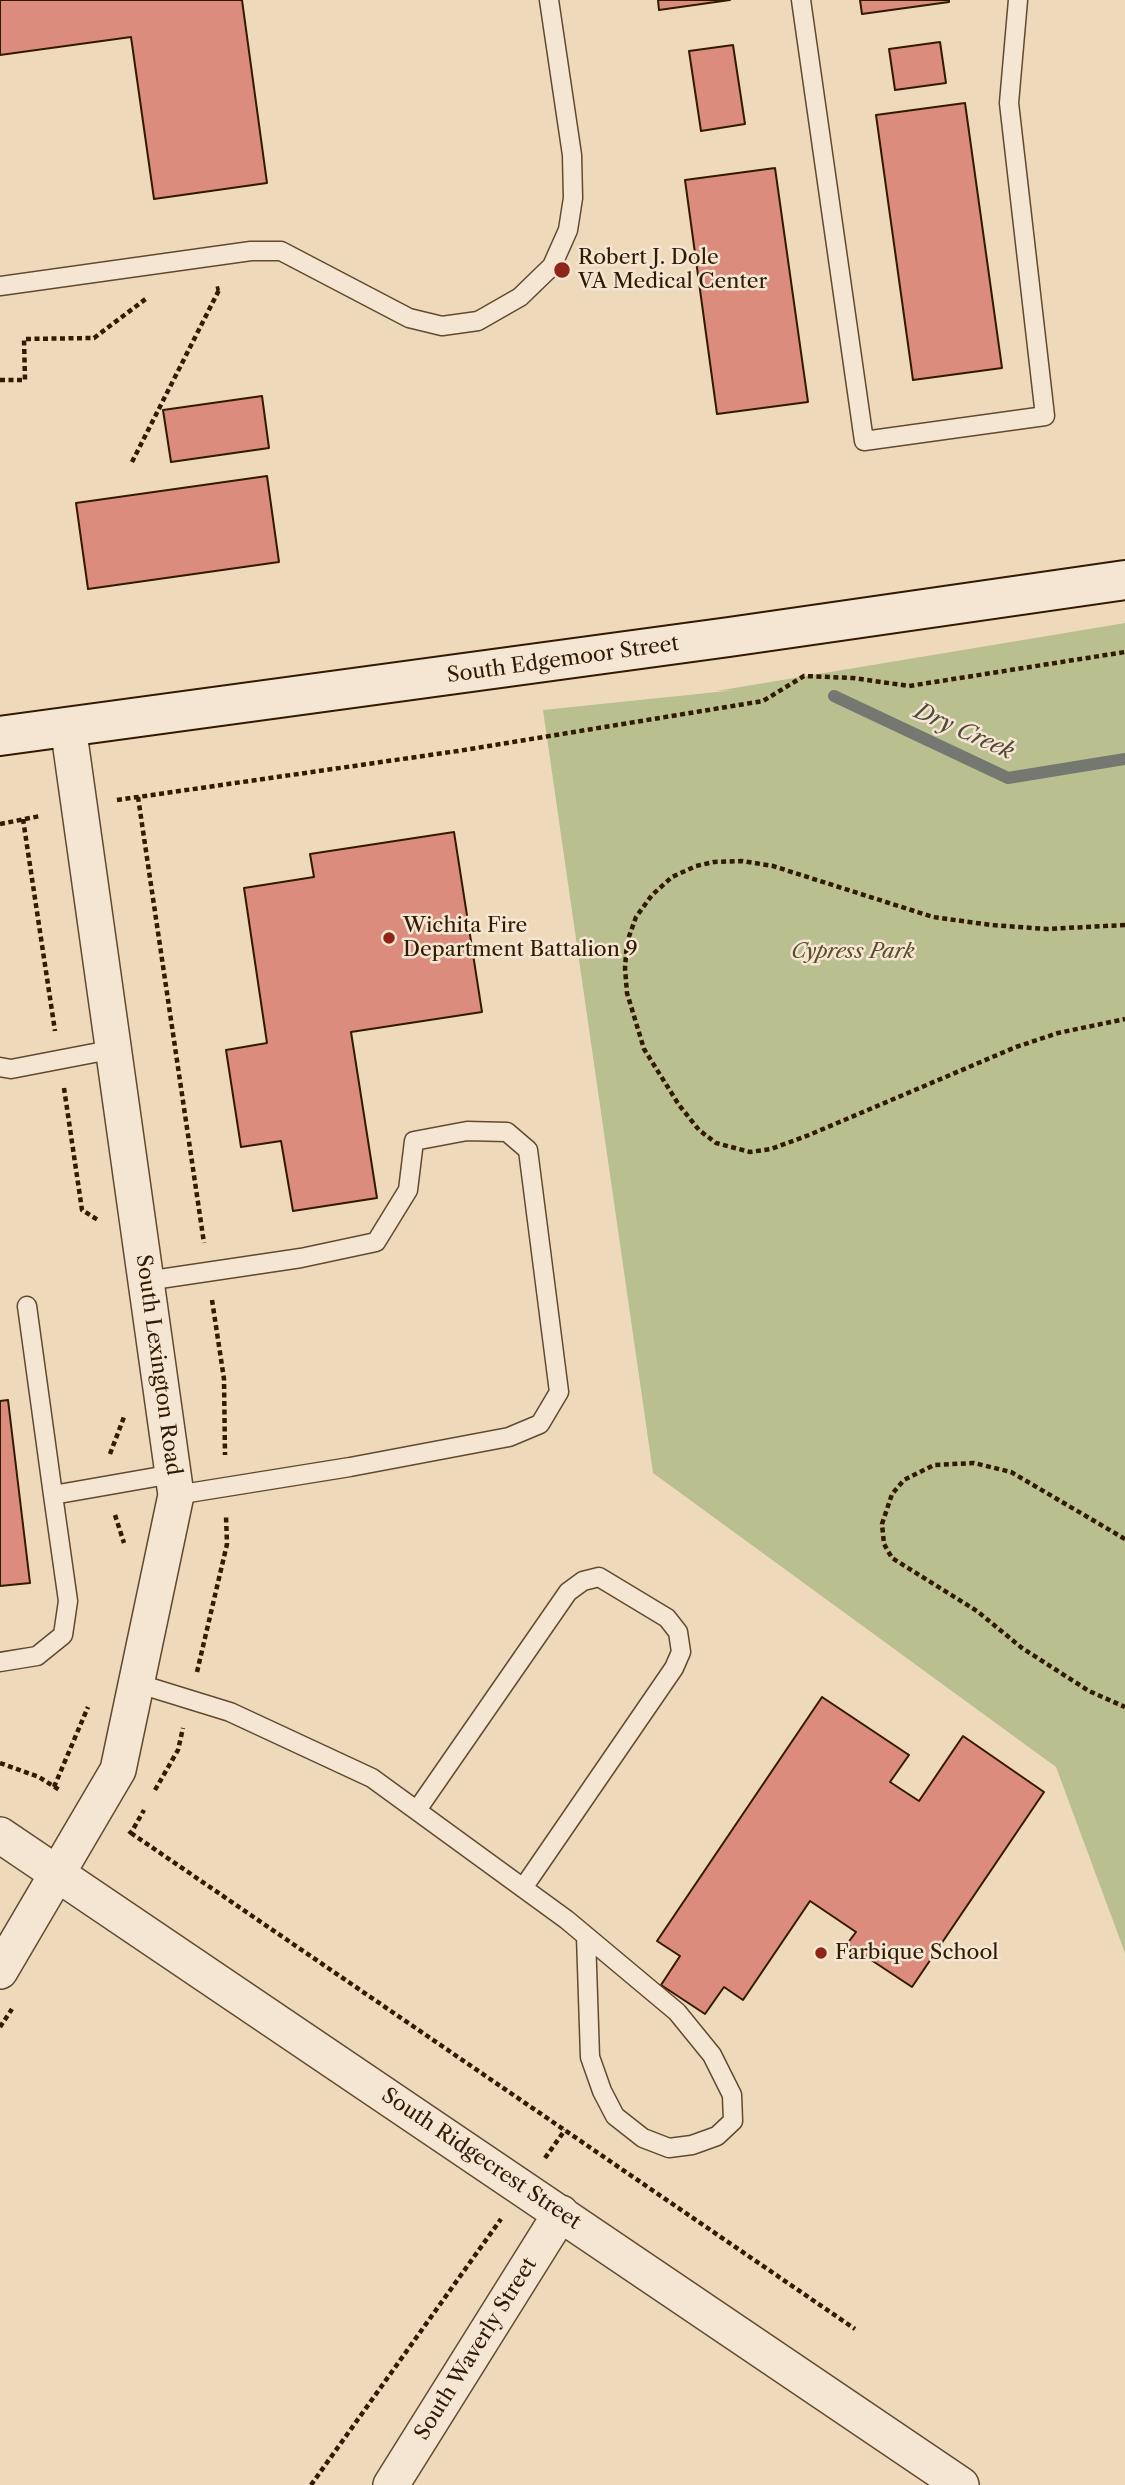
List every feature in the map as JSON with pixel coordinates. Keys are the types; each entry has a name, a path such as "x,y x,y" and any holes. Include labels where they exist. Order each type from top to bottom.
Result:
{"street":[{"name":"South Edgemoor Street","path":"0,736 1125,580"},
{"name":"South Lexington Road","path":"0,1971 118,1770 174,1484 68,726"},
{"name":"South Ridgecrest Street","path":"0,1836 961,2485"},
{"name":"South Waverly Street","path":"391,2485 561,2213"}],"lane":[{"path":"0,286 251,251 281,251 409,318 442,326 478,321 520,297 552,266 568,230 573,198 572,155 549,0"},
{"path":"802,0 864,442 1045,416 1009,103 1018,0"},
{"path":"0,1067 11,1069 115,1049"},
{"path":"52,1495 113,1485 174,1484 350,1467 496,1440 540,1424 559,1392 528,1150 507,1132 467,1131 414,1141 408,1191 376,1242 301,1258 146,1281"},
{"path":"0,1662 37,1656 63,1635 68,1601 27,1306"},
{"path":"417,1810 568,1592 583,1581 599,1577 667,1618 678,1632 681,1652 674,1668 523,1888"},
{"path":"136,1683 230,1712 372,1778 586,1936 677,2012 712,2055 732,2095 733,2121 718,2136 692,2145 669,2148 643,2138 615,2116 601,2091 590,2057 586,1936"}],"path":[{"path":"132,462 220,288 208,289"},
{"path":"0,380 25,380 24,339 94,338 158,291"},
{"path":"0,824 80,808 763,701 804,676 853,678 909,686 1125,652"},
{"path":"23,819 82,1210 102,1223"},
{"path":"1125,925 1048,929 944,918 773,866 714,862 696,866 672,877 652,895 636,917 627,942 625,968 627,993 644,1049 678,1105 699,1130 716,1143 750,1152 771,1149 809,1135 1016,1047 1058,1033 1125,1019"},
{"path":"128,1409 110,1449 115,1519 128,1554"},
{"path":"1125,1539 1011,1472 974,1463 934,1465 904,1480 892,1493 882,1524 884,1544 892,1558 977,1611 1033,1655 1089,1691 1125,1707"},
{"path":"54,1787 92,1698"},
{"path":"124,1828 855,2329"},
{"path":"0,2027 14,2006"},
{"path":"312,2485 565,2130"}],"green space":[{"name":"Cypress Park","path":"1125,623 1125,1953 1056,1767 653,1473 543,710 736,690 716,691"}],"building":[{"path":"0,0 242,0 267,183 154,199 131,37 0,55"},
{"path":"658,0 730,0 659,10"},
{"path":"860,0 949,0 949,2 862,14"},
{"path":"940,42 946,83 895,90 889,49"},
{"path":"733,45 745,124 701,131 689,51"},
{"path":"965,103 1002,368 913,380 876,115"},
{"path":"775,168 808,402 717,414 685,180"},
{"path":"262,396 269,448 171,462 163,410"},
{"path":"267,476 279,562 88,589 76,503"},
{"path":"454,832 482,1012 351,1032 377,1198 293,1211 281,1141 241,1147 226,1050 267,1043 244,888 314,877 310,854"},
{"path":"8,1400 30,1583 0,1586 0,1401"},
{"path":"822,1697 909,1755 890,1782 919,1801 963,1736 1044,1792 912,1987 847,1944 856,1932 810,1901 743,2000 724,1987 705,2014 661,1985 680,1956 657,1941"}],"waterway":[{"name":"Dry Creek","path":"834,696 1008,778 1125,759"}],"place":[{"name":"Robert J. Dole VA Medical Center","path":"562,270"},
{"name":"Wichita Fire Department Battalion 9","path":"389,938"},
{"name":"Farbique School","path":"821,1953"}]}
